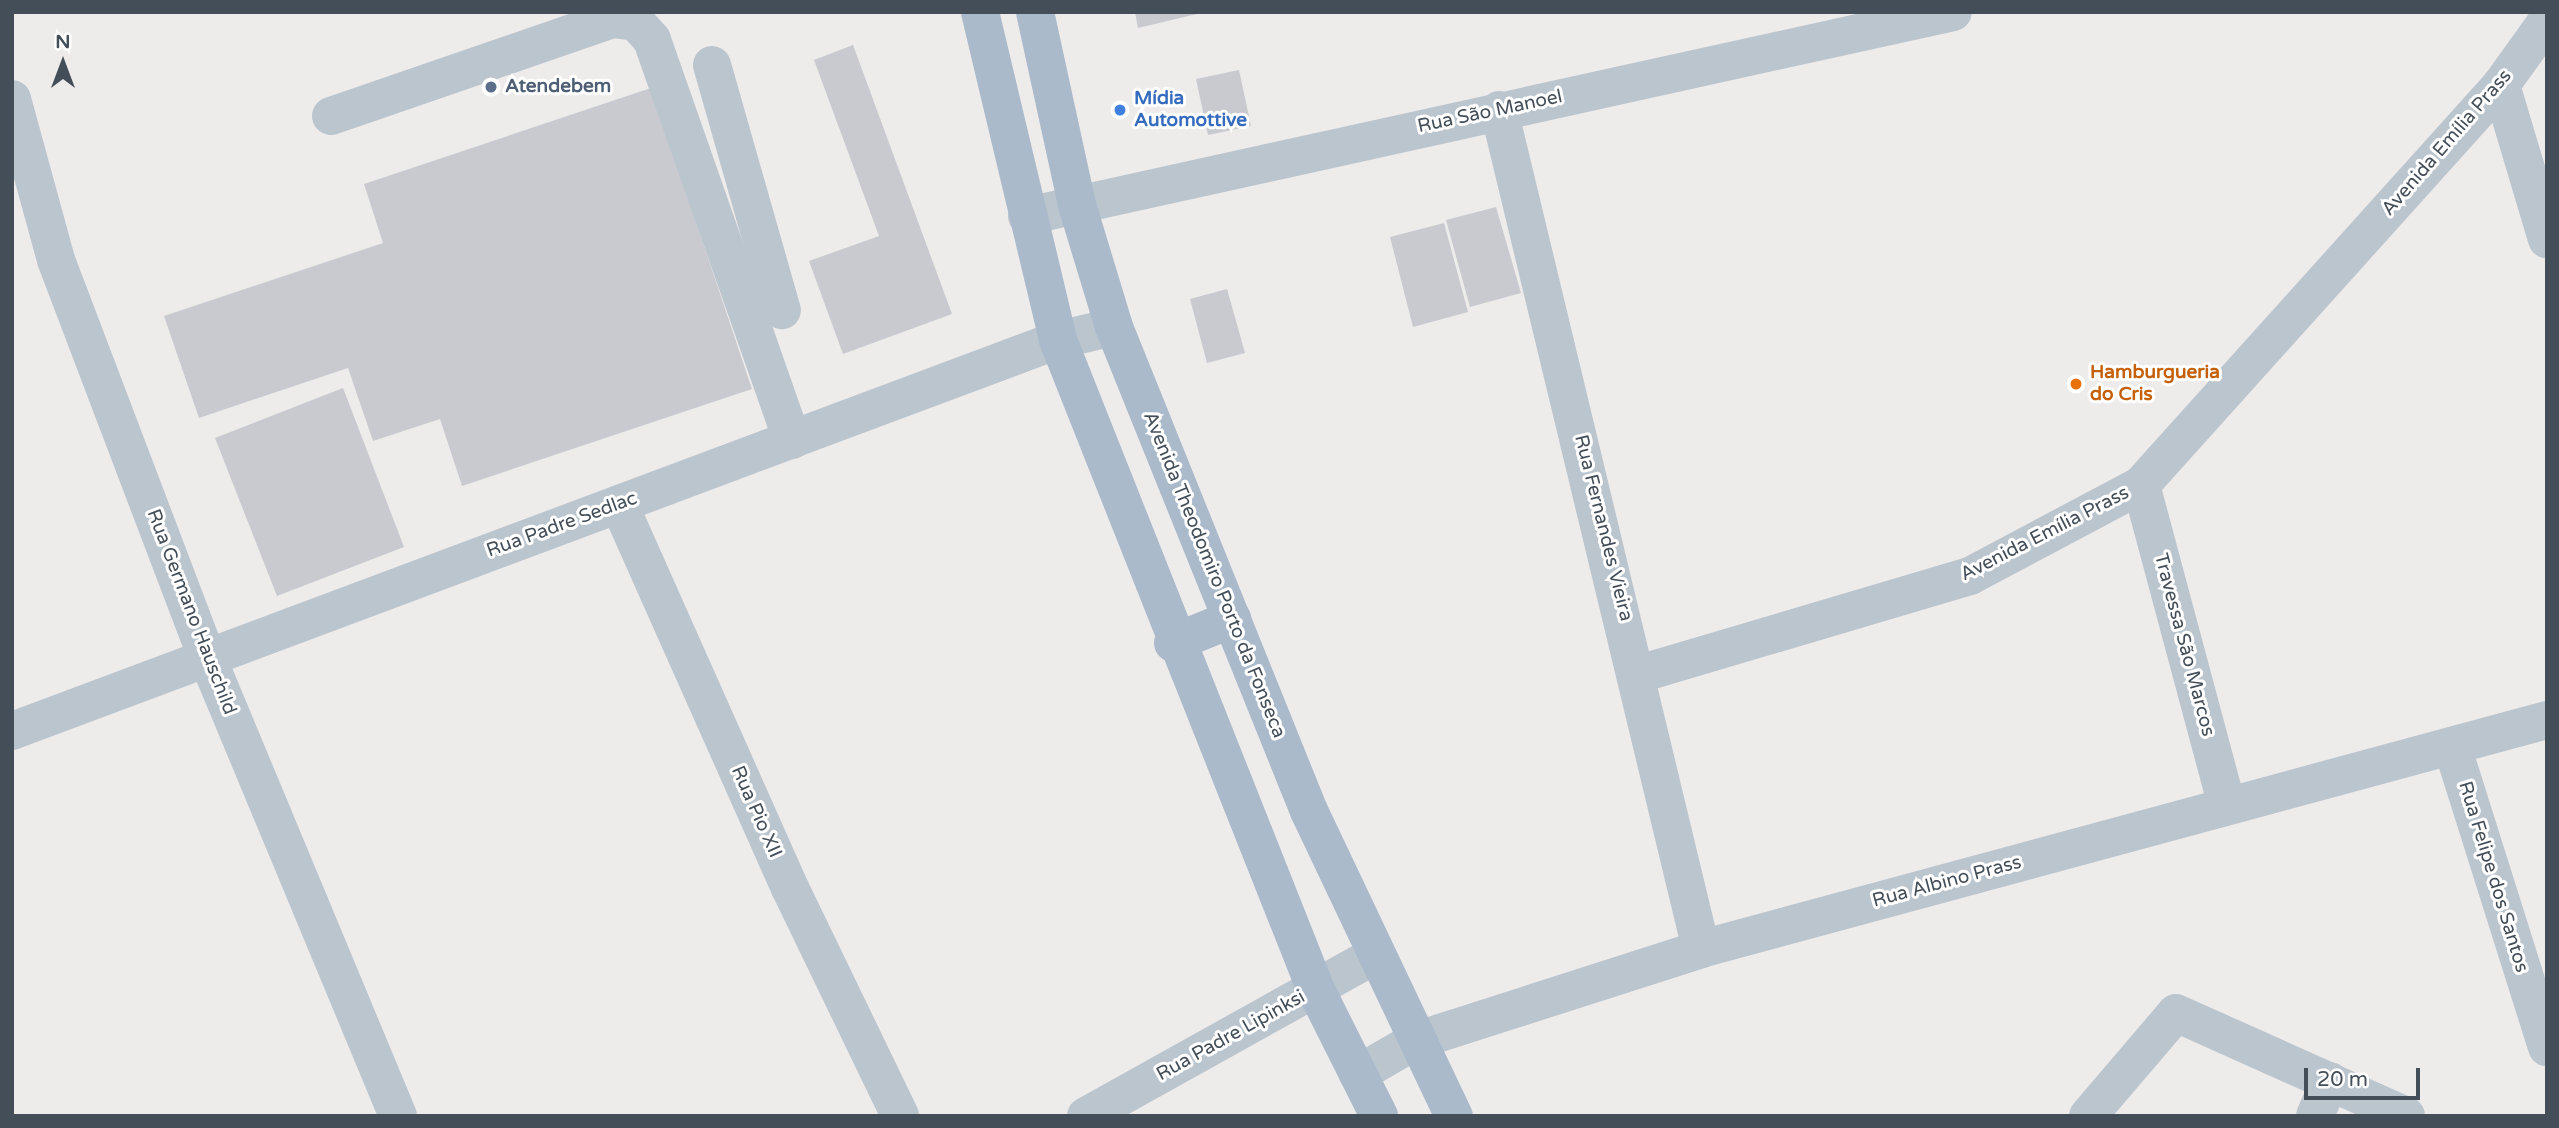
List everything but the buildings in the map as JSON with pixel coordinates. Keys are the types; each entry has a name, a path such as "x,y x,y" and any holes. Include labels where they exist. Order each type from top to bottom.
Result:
{"main road":[{"path":"980,12 1058,340 1173,643 1316,990 1379,1116"},
{"name":"Avenida Theodomiro Porto da Fonseca","path":"1035,12 1077,205 1114,327 1309,811 1374,956 1454,1116"},
{"path":"1173,643 1232,619"},
{"path":"1251,831 1309,811"}],"street":[{"name":"Rua São Manoel","path":"1027,216 1892,20 1953,12"},
{"path":"331,116 612,19 636,22 652,40 792,440"},
{"name":"Avenida Emília Prass","path":"1639,674 1970,576 2141,485 2501,85 2547,21"},
{"path":"712,65 782,310"},
{"path":"2501,85 2547,239"},
{"name":"Rua Germano Hauschild","path":"12,99 57,260 207,657 398,1116"},
{"name":"Rua Fernandes Vieira","path":"1499,110 1639,674 1701,949"},
{"name":"Rua Padre Sedlac","path":"12,731 1058,340 1114,327"},
{"name":"Travessa São Marcos","path":"2141,485 2227,806"},
{"name":"Rua Pio XII","path":"619,504 790,888 900,1116"},
{"name":"Rua Albino Prass","path":"1358,1074 1415,1041 1701,949 2547,720"},
{"name":"Rua Felipe dos Santos","path":"2452,746 2547,1047"},
{"name":"Rua Padre Lipinksi","path":"1086,1116 1374,956"},
{"path":"2088,1116 2176,1013 2406,1116"},
{"path":"2315,1116 2330,1082"}],"place":[{"name":"Atendebem","path":"491,87"},
{"name":"Mídia Automottive","path":"1120,110"},
{"name":"Hamburgueria do Cris","path":"2076,384"}]}
